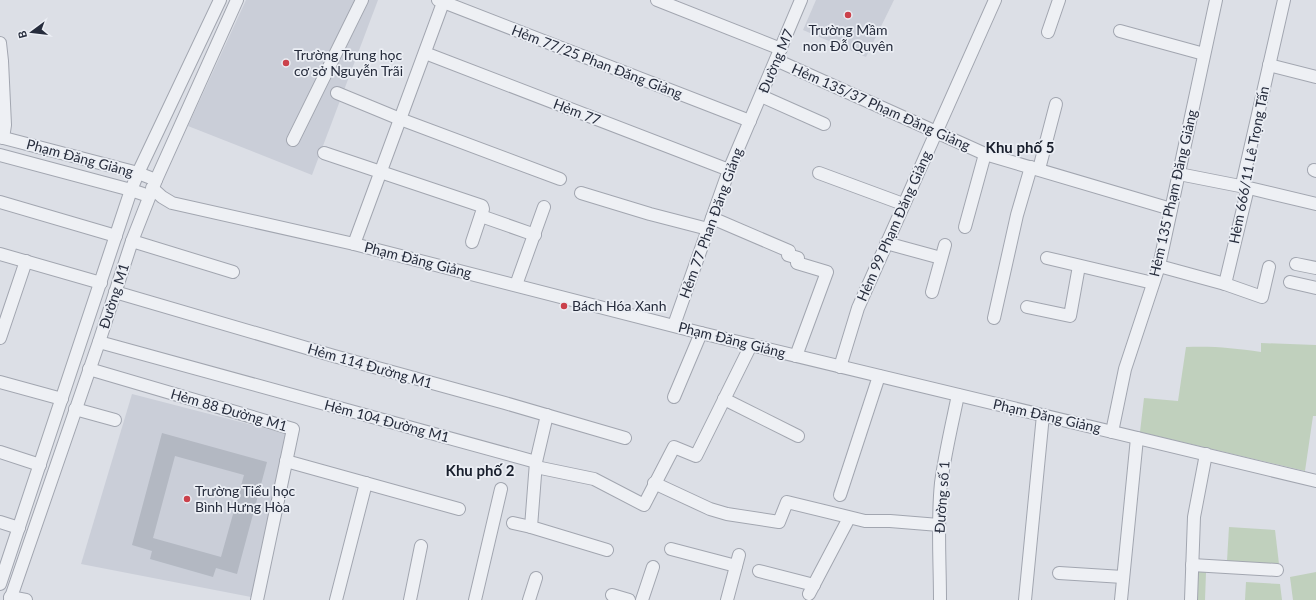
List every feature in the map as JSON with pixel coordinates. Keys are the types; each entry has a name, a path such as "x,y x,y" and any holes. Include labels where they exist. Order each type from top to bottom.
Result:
{"street":[{"name":"Đường M1","path":"0,584 131,190 220,0"},
{"name":"Đường M1","path":"10,599 99,342 132,241 152,188 236,0"},
{"path":"293,140 362,0"},
{"name":"Hẻm 135/37 Phạm Đăng Giảng","path":"657,0 778,55 935,132 985,154 1171,209"},
{"name":"Đường M7","path":"750,121 801,0"},
{"name":"Hẻm 99 Phạm Đăng Giảng","path":"840,367 858,308 995,0"},
{"path":"1048,32 1059,0"},
{"name":"Hẻm 135 Phạm Đăng Giảng","path":"1112,432 1125,369 1159,266 1216,0"},
{"name":"Hẻm 666/11 Lê Trọng Tấn","path":"1225,284 1246,192 1243,180 1284,0"},
{"path":"354,244 425,53 442,1"},
{"name":"Hẻm 77/25 Phan Đăng Giảng","path":"442,1 750,121"},
{"path":"1120,31 1204,54"},
{"path":"0,43 5,125 2,138"},
{"name":"Hẻm 77","path":"425,53 730,170"},
{"path":"1269,65 1316,77"},
{"path":"337,93 400,119 560,179"},
{"path":"760,96 824,124"},
{"path":"994,318 1017,215 1035,168 1056,104"},
{"name":"Hẻm 77 Phan Đăng Giảng","path":"674,325 712,218 750,121"},
{"name":"Phạm Đăng Giảng","path":"2,138 138,173 162,197 172,203 354,244 701,333 1316,481"},
{"path":"324,154 482,206 483,209 472,242"},
{"path":"965,227 985,154"},
{"name":"Phạm Đăng Giảng","path":"0,155 131,190 152,188"},
{"path":"819,173 903,204"},
{"path":"1178,174 1245,186 1316,204"},
{"path":"581,194 708,230"},
{"path":"0,202 116,236"},
{"path":"516,285 544,207"},
{"path":"481,216 535,235"},
{"path":"712,218 789,251 788,255 798,258 797,263 827,272 796,356"},
{"path":"132,241 233,272"},
{"path":"886,243 941,258"},
{"path":"932,292 945,245"},
{"path":"0,254 101,283"},
{"path":"1047,258 1153,283"},
{"path":"0,338 26,261"},
{"path":"1296,264 1316,268"},
{"path":"1027,307 1070,316 1079,266"},
{"path":"1159,266 1225,284 1262,297 1269,267"},
{"path":"1290,282 1316,288"},
{"name":"Hẻm 114 Đường M1","path":"115,292 326,354 625,438"},
{"path":"674,397 701,333"},
{"name":"Hẻm 104 Đường M1","path":"99,342 594,479 644,505 654,483"},
{"path":"751,345 696,456 674,447 654,483 710,509 727,514 779,522 787,502 870,522 890,521 939,525"},
{"name":"Hẻm 88 Đường M1","path":"89,370 293,429 257,600"},
{"path":"840,495 879,376"},
{"path":"0,382 62,399"},
{"name":"Đường số 1","path":"940,600 939,525 941,484 958,395"},
{"path":"724,399 798,436"},
{"path":"75,409 115,420"},
{"path":"531,527 536,464 547,415"},
{"path":"1025,600 1043,416"},
{"path":"1121,600 1137,438"},
{"path":"0,452 40,465"},
{"path":"1191,600 1194,517 1206,454"},
{"path":"286,462 459,510"},
{"path":"336,600 366,483"},
{"path":"475,600 501,489"},
{"path":"759,571 811,589 849,518"},
{"path":"0,522 19,528"},
{"path":"513,523 607,550"},
{"path":"410,600 422,546"},
{"path":"671,549 738,561 728,600"},
{"path":"1192,565 1277,570"},
{"path":"642,600 652,567"},
{"path":"1059,573 1123,577"},
{"path":"529,600 536,578"},
{"path":"612,595 629,600"},
{"path":"10,599 26,600"}],"shaded area":[{"name":"Trường Trung học cơ sở Nguyễn Trãi","path":"246,0 378,0 312,175 188,126"},
{"name":"Trường Mầm non Đỗ Quyên","path":"816,0 894,0 866,57 803,30"},
{"name":"Trường Tiểu học Bình Hưng Hòa","path":"132,394 287,434 251,597 81,564"}],"green space":[{"path":"1261,343 1316,345 1316,416 1313,416 1305,471 1140,432 1144,398 1178,401 1186,347 1242,349 1261,352"},
{"path":"1229,527 1275,530 1279,564 1227,561"},
{"path":"1195,571 1206,572 1205,600 1194,600"},
{"path":"1316,572 1316,600 1293,600 1290,577"},
{"path":"1246,582 1280,584 1282,600 1245,600"}],"building":[{"path":"162,433 267,462 237,574 216,568 213,577 150,559 152,551 132,545","holes":["175,456 244,475 221,557 153,538"]}],"place":[{"name":"Trường Mầm non Đỗ Quyên","path":"848,15"},
{"name":"Trường Trung học cơ sở Nguyễn Trãi","path":"286,63"},
{"name":"Bách Hóa Xanh","path":"564,306"},
{"name":"Trường Tiểu học Bình Hưng Hòa","path":"187,499"}],"district":[{"name":"Khu phố 5","path":"1020,148"},
{"name":"Khu phố 2","path":"480,471"}]}
